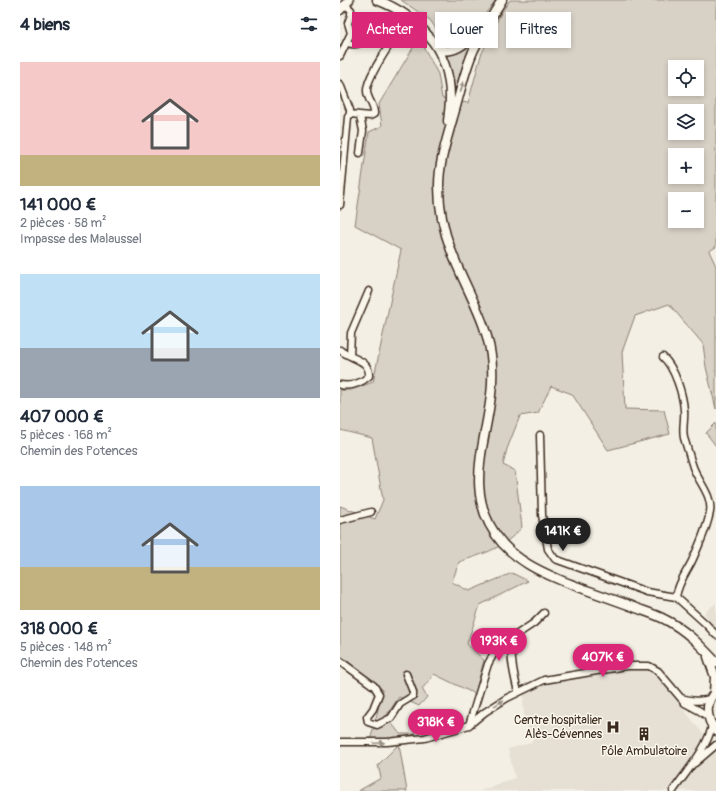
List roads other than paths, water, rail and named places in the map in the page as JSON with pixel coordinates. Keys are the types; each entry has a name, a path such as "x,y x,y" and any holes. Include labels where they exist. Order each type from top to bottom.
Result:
{"main road":[{"path":"377,0 406,14 416,22 440,53 449,85 450,97 447,138"},
{"path":"494,12 502,0"},
{"path":"440,48 443,50 454,50 457,48"},
{"path":"475,48 447,138 439,184 440,208 444,229 452,252 488,335 491,352 492,382 489,412 479,467 479,492 489,525 502,543 516,558 534,569 665,620 692,636 716,662"},
{"path":"705,651 712,664 715,677 716,690 708,708 708,717 714,728"}],"street":[{"path":"340,56 352,30 348,23 351,10 345,4"},
{"path":"347,43 352,44"},
{"path":"350,114 370,116 374,114 374,110 367,94 368,83 388,48"},
{"path":"340,84 350,110 348,117 340,205"},
{"path":"360,116 363,131 360,153"},
{"path":"350,355 352,333 369,291"},
{"path":"340,350 365,364 369,370 369,376 362,382 349,386 340,386"},
{"path":"663,357 669,364 679,385 685,411 683,424 684,437 693,468 709,499 710,510 707,527 692,561 677,587 676,597"},
{"path":"540,435 542,515 548,549 555,559 647,592 676,597 716,635"},
{"path":"340,520 371,512"},
{"path":"469,725 488,664 503,637 516,635 534,623 544,613"},
{"path":"516,635 512,644 512,658 518,692"},
{"path":"340,661 374,686 379,694 373,709 367,717 368,722 377,725 391,718 400,704 413,696 413,692 406,674"},
{"path":"340,742 372,743 425,738 469,725 485,712 518,692 544,680 596,670 638,665 649,666 658,671 685,703 708,717"},
{"path":"681,698 692,701 702,701 714,694"},
{"path":"673,791 690,768 714,728"},
{"path":"690,768 716,745"}],"place":[{"name":"Centre hospitalier Alès-Cévennes","path":"613,727"},
{"name":"Pôle Ambulatoire","path":"644,734"}]}
